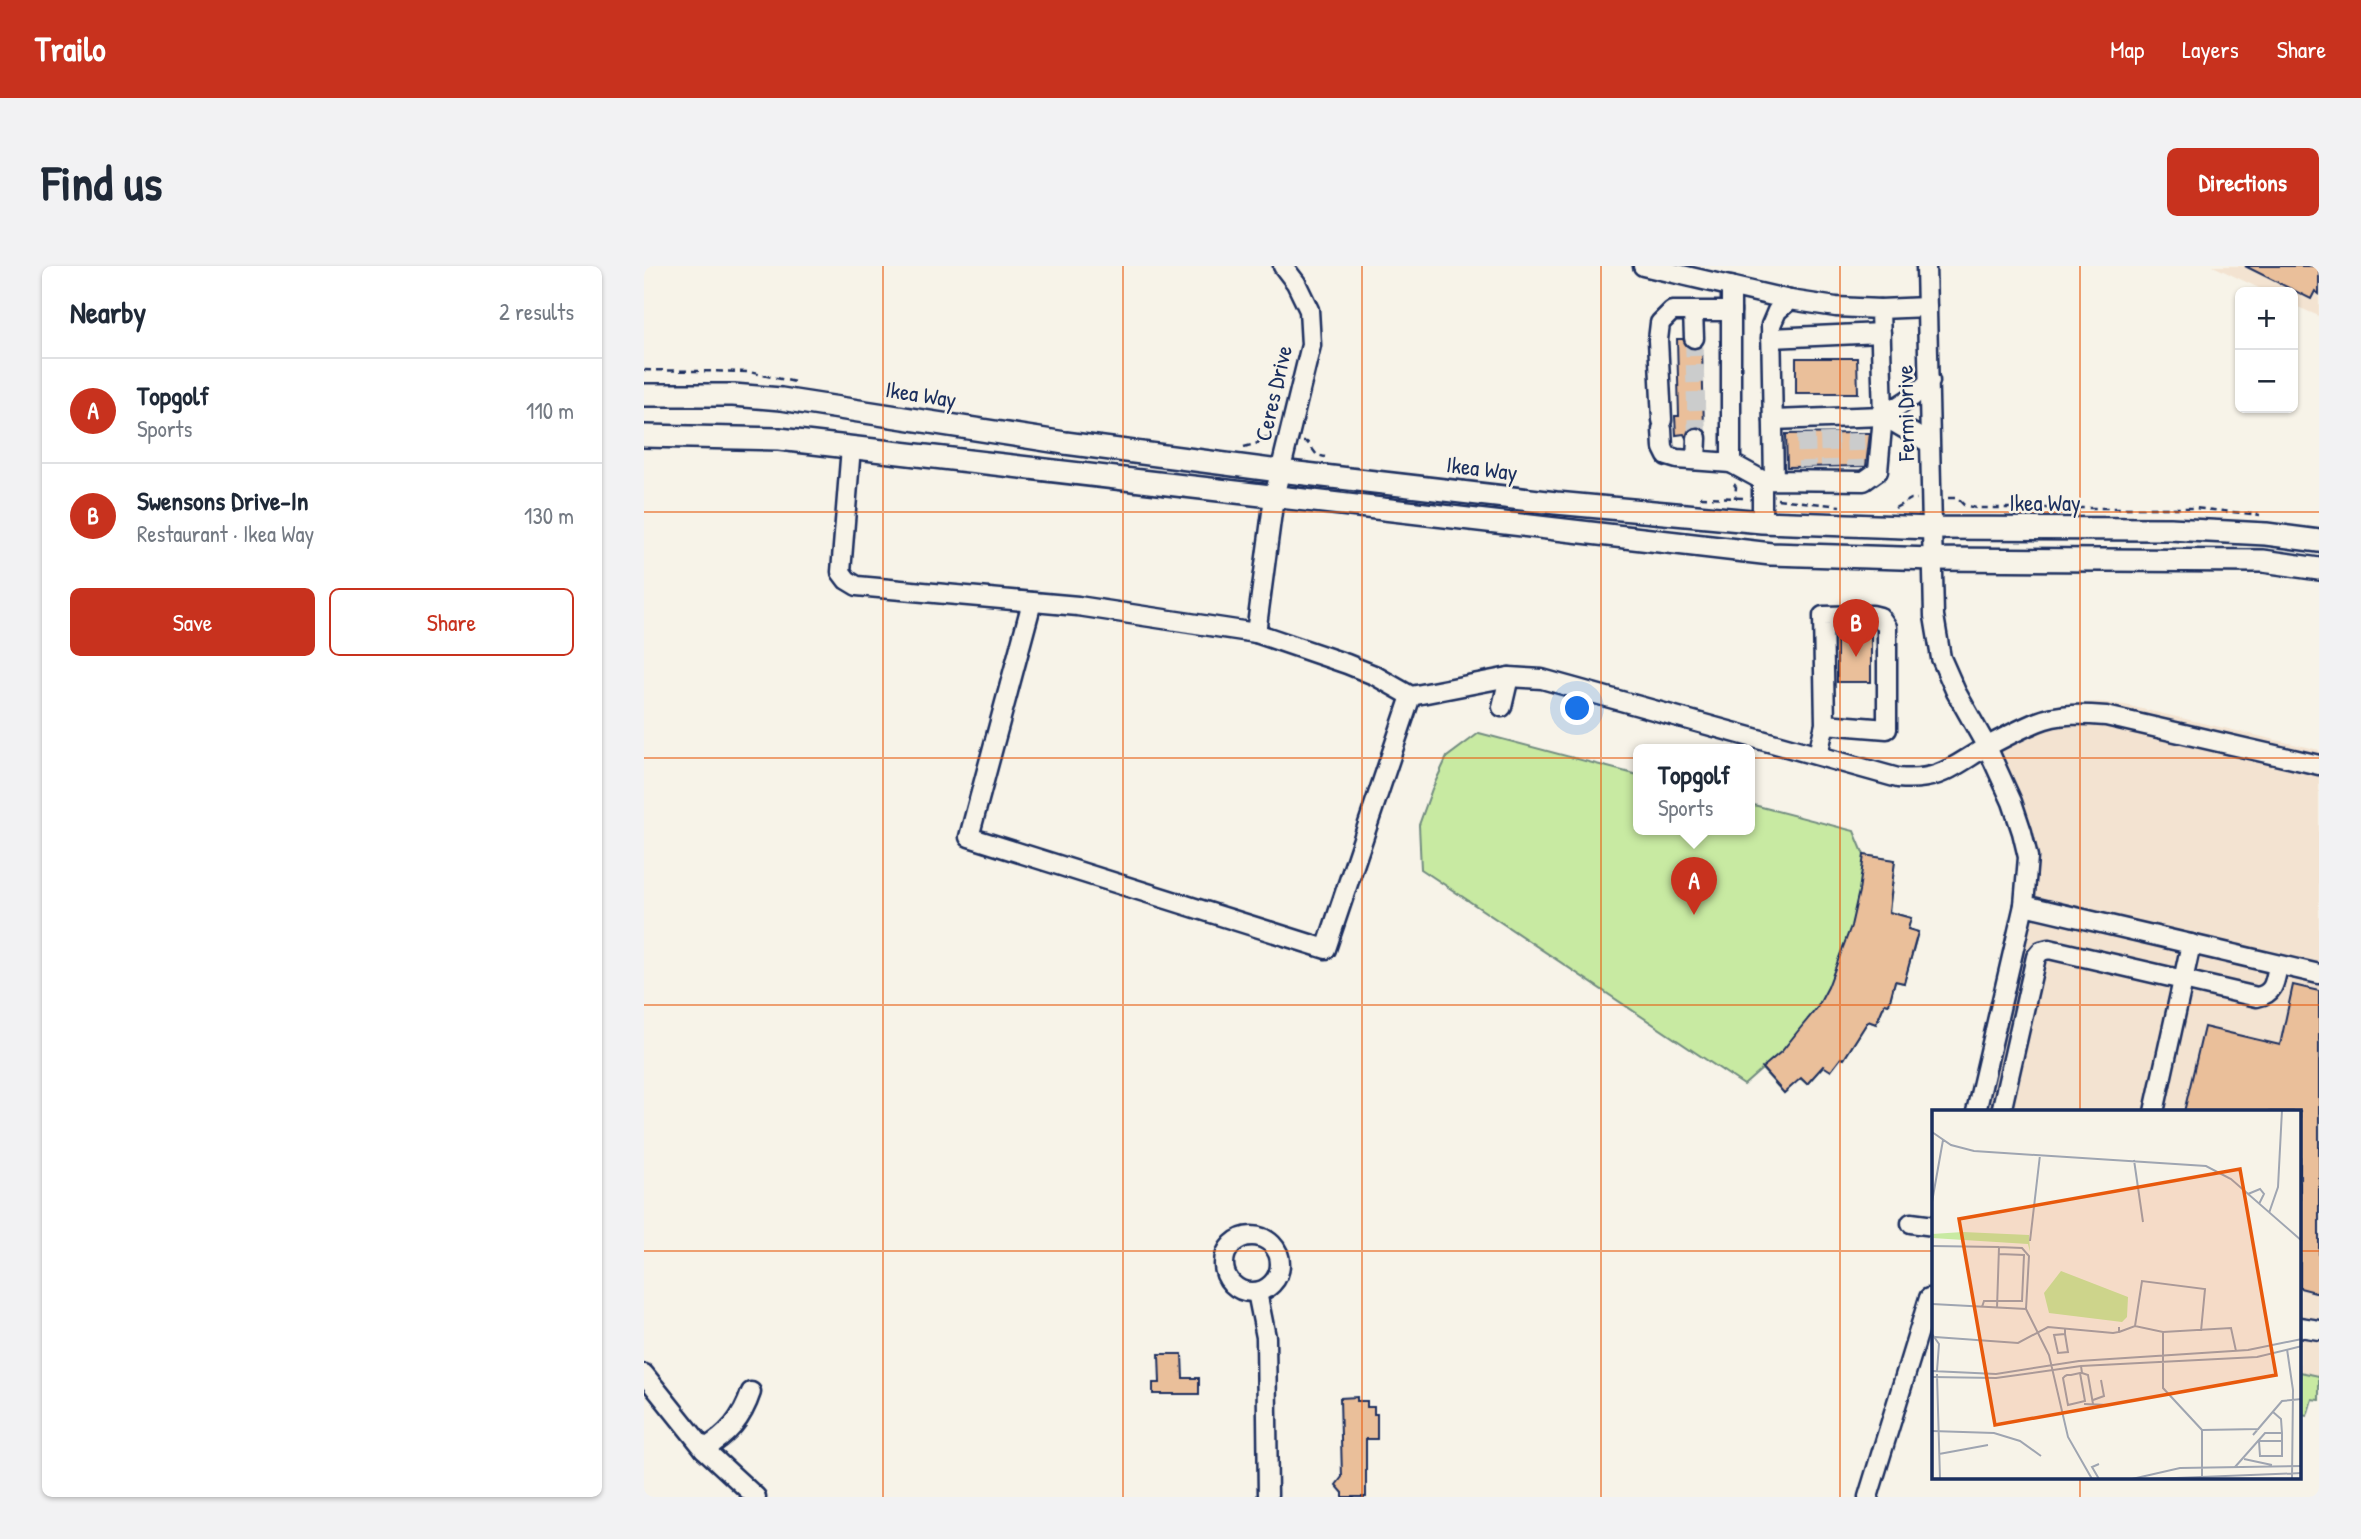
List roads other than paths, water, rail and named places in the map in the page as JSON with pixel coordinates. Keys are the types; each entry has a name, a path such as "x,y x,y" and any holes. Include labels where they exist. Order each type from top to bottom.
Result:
{"main road":[{"name":"Ikea Way","path":"644,395 733,395 781,399 1065,443 1280,471 1556,503 1762,522 1932,528 2170,529 2266,534 2319,541"},
{"path":"644,436 779,439 1771,554 1933,559 2263,561 2319,569"}],"street":[{"name":"Ceres Drive","path":"1256,633 1274,497 1311,345 1309,310 1283,266"},
{"path":"1643,266 1790,300 1836,307 1927,307"},
{"name":"Fermi Drive","path":"1926,266 1934,616 1941,658 2012,802 2028,857 2024,905 1976,1110"},
{"path":"1731,286 1731,463"},
{"path":"1762,522 1773,420 1771,325 1777,311 1790,300"},
{"path":"1731,311 1672,311 1660,323 1658,340 1662,425 1669,442 1663,448 1667,456 1677,459 1731,463 1766,486 1807,474 1856,473 1864,481 1878,471 1883,416 1880,309"},
{"path":"1693,311 1694,338"},
{"path":"1771,338 1881,334"},
{"path":"1773,420 1805,426 1854,425 1883,416 1930,381"},
{"path":"1883,416 1929,443"},
{"path":"1696,438 1696,460"},
{"path":"851,447 841,572 857,586 1078,606 1256,633 1347,664 1374,675 1411,696 1508,677 1542,679 1752,743 1818,754 1898,778 1915,779 1947,772 1987,747 2038,721 2072,713 2106,716 2319,765"},
{"path":"1032,602 969,836 1325,949 1411,696"},
{"path":"1818,754 1825,724 1823,616 1880,617 1887,627 1887,729 1825,724"},
{"path":"1502,707 1508,677"},
{"path":"2024,905 2319,974"},
{"path":"2154,1110 2191,944"},
{"path":"2001,1110 2036,957 2041,951 2049,949 2258,997 2267,995 2273,988 2278,965"},
{"path":"1911,1223 1932,1226"},
{"path":"1256,1292 1266,1336 1268,1497"},
{"path":"1868,1497 1929,1298"},
{"path":"644,1374 704,1449 755,1497"},
{"path":"704,1449 724,1437 746,1408 751,1392"}],"tunnel":[{"path":"1694,338 1697,438"},
{"path":"1829,433 1830,466"},
{"path":"1855,433 1856,466"},
{"path":"1806,434 1807,467"}],"place":[{"name":"Swensons Drive-In","path":"1856,657"},
{"name":"Topgolf","path":"1694,915"}]}
